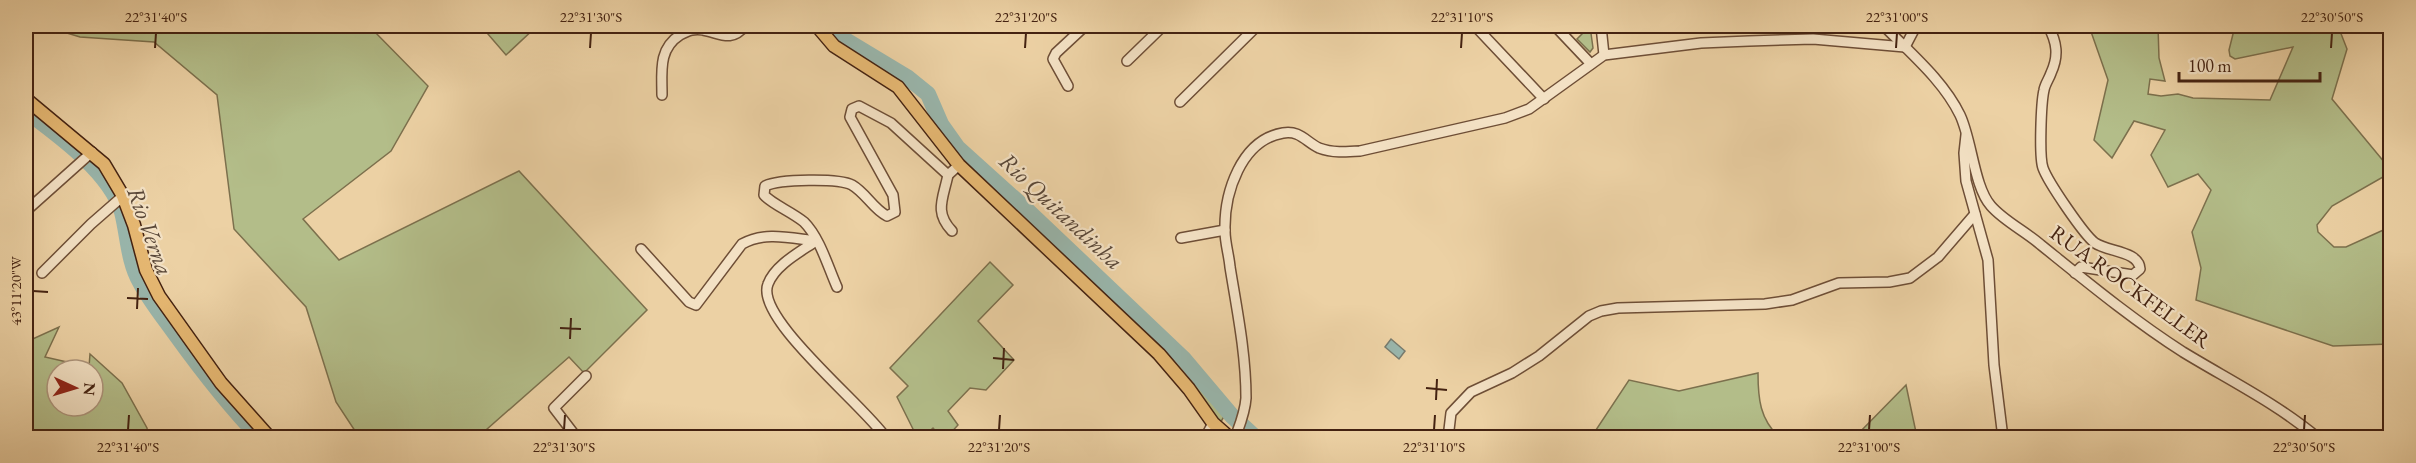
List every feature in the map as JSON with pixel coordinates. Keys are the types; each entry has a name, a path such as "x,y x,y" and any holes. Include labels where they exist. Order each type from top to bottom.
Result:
{"main road":[{"path":"817,26 834,46 898,87 959,165 1159,354 1189,389 1213,423 1230,438"},
{"path":"26,99 104,164 123,196 134,225 146,270 159,296 221,383 270,438"}],"street":[{"path":"662,95 663,56 673,40 696,29 726,37 736,34 745,26"},
{"path":"1068,86 1053,59 1056,52 1085,26"},
{"path":"1127,62 1163,26"},
{"path":"1180,102 1257,26"},
{"path":"1475,26 1544,99"},
{"path":"1555,26 1591,64"},
{"path":"1601,26 1604,55"},
{"name":"RUA ROCKFELLER","path":"1884,26 1941,86 1961,117 1989,204 2075,273 2182,351 2282,410 2318,438"},
{"path":"1235,438 1244,415 1246,400 1244,359 1225,230 1228,200 1235,177 1247,154 1272,136 1285,132 1299,133 1319,147 1337,152 1360,151 1505,118 1529,109 1604,55 1701,43 1792,39 1905,47 1916,26"},
{"path":"2048,26 2058,52 2044,88 2041,159 2043,168 2088,237 2110,250 2134,257 2139,263 2139,269 2133,275 2081,267 2075,273"},
{"path":"837,287 806,225 789,210 768,199 764,195 765,186 776,182 826,181 850,184 860,190 882,213 887,216 895,212 893,195 850,117 855,106 864,108 891,123 948,175"},
{"path":"1966,131 1965,167 1969,195 1988,260 1994,365 2003,438"},
{"path":"26,211 91,153"},
{"path":"951,231 942,221 940,213 948,175 959,165"},
{"path":"42,273 123,196"},
{"path":"1448,438 1451,413 1471,392 1530,362 1589,316 1618,308 1765,304 1792,300 1839,283 1888,282 1910,278 1938,256 1975,214"},
{"path":"1181,238 1225,230"},
{"path":"641,249 689,302 696,305 742,244 767,236 816,241"},
{"path":"816,241 777,270 768,282 765,292 768,303 777,318 831,381 872,419 886,438"},
{"path":"577,438 554,408 586,376"},
{"path":"1205,438 1213,423"},
{"path":"2386,438 2391,429"}],"green space":[{"path":"44,26 369,26 428,86 391,151 303,219 339,260 519,171 647,310 584,373 569,357 478,437 359,437 336,402 306,307 234,229 217,95 154,42 80,37"},
{"path":"481,26 537,26 506,55"},
{"path":"1590,26 1593,48 1590,52 1577,39"},
{"path":"2089,26 2158,26 2159,58 2165,81 2150,79 2148,94 2270,100 2293,47 2235,59 2230,56 2229,50 2235,26 2338,26 2347,49 2332,99 2390,169 2390,173 2332,206 2317,225 2318,232 2334,247 2346,247 2390,227 2390,344 2333,346 2196,300 2201,268 2192,232 2211,190 2198,174 2168,187 2151,155 2165,130 2134,121 2112,158 2094,140 2108,80"},
{"path":"990,262 1013,285 978,321 1014,360 986,390 970,388 948,411 958,425 947,437 941,437 933,428 923,437 917,437 897,397 908,386 890,368"},
{"path":"59,327 45,357 49,358 45,358 45,418 105,418 105,368 122,383 147,428 148,437 26,437 26,342"},
{"path":"1758,373 1761,408 1768,423 1779,437 1587,437 1596,430 1629,380 1679,391"},
{"path":"1197,380 1226,413 1219,425 1192,385"},
{"path":"1906,385 1917,437 1855,437"}],"water":[{"path":"1391,339 1405,351 1399,359 1385,347"}],"waterway":[{"name":"Rio Quitandinha","path":"833,26 844,39 907,77 928,94 941,124 958,148 1183,358 1232,416 1256,438"},
{"name":"Rio Verna","path":"26,111 82,156 106,183 116,197 122,212 133,265 144,289 206,375 260,438"}]}
